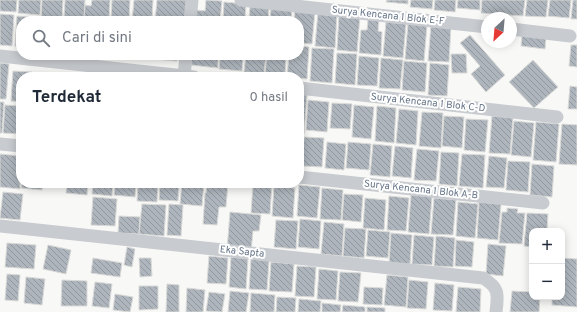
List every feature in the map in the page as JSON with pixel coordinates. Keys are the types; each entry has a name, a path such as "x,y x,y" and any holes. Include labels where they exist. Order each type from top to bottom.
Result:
{"street":[{"path":"190,16 192,0"},
{"name":"Surya Kencana 1 Blok E-F","path":"241,0 481,25"},
{"path":"517,30 570,36"},
{"path":"0,56 16,58"},
{"path":"36,60 142,72"},
{"path":"186,60 187,72"},
{"name":"Surya Kencana 1 Blok C-D","path":"304,89 557,117"},
{"path":"0,144 16,146"},
{"name":"Surya Kencana 1 Blok A-B","path":"304,178 543,203"},
{"name":"Eka Sapta","path":"0,226 483,278 491,282 498,294 496,312"}],"building":[{"path":"0,0 17,0 16,12 0,11"},
{"path":"19,0 41,0 40,15 18,13"},
{"path":"42,0 63,0 62,16 41,16"},
{"path":"65,0 85,0 84,16 64,16"},
{"path":"92,0 110,0 109,16 84,16 85,5 91,6"},
{"path":"112,0 130,0 129,16 111,16"},
{"path":"134,0 153,0 152,16 132,16"},
{"path":"157,0 187,0 185,16 155,16"},
{"path":"206,0 222,1 220,16 195,16 196,10 205,11"},
{"path":"387,0 408,0 408,4 386,2"},
{"path":"411,0 433,0 432,9 410,7"},
{"path":"435,0 456,0 455,12 434,10"},
{"path":"458,0 480,0 480,10 457,8"},
{"path":"482,0 525,0 523,16 517,16 517,12 481,12"},
{"path":"527,0 548,0 546,17 525,16"},
{"path":"550,0 571,0 569,18 548,16"},
{"path":"573,0 577,0 577,19 571,19"},
{"path":"224,2 246,4 245,16 223,16"},
{"path":"250,6 269,7 268,16 249,16"},
{"path":"271,8 292,10 291,16 270,16"},
{"path":"295,10 315,11 312,44 304,43 304,16 294,16"},
{"path":"318,12 337,13 335,48 315,46"},
{"path":"0,14 14,15 12,46 0,45"},
{"path":"339,14 360,16 357,52 337,50"},
{"path":"368,19 379,20 378,31 382,32 381,55 359,53 361,30 367,30"},
{"path":"386,22 406,24 403,58 383,56"},
{"path":"408,23 427,25 424,61 405,59"},
{"path":"431,25 451,26 449,62 428,61"},
{"path":"470,35 505,75 486,92 471,74 480,66 460,43"},
{"path":"522,35 546,37 545,49 521,46"},
{"path":"571,45 577,45 577,67 569,66"},
{"path":"304,46 309,47 307,79 304,79 304,72 287,72 289,60 304,60"},
{"path":"312,48 334,49 332,83 310,81"},
{"path":"337,53 357,54 355,85 335,83"},
{"path":"451,54 466,54 467,73 452,73"},
{"path":"359,56 379,58 377,86 357,85"},
{"path":"381,58 403,60 400,89 379,88"},
{"path":"192,60 218,60 218,68 191,65"},
{"path":"220,60 243,60 242,71 219,69"},
{"path":"245,60 265,60 264,72 244,72"},
{"path":"266,60 286,60 285,72 265,72"},
{"path":"533,60 558,87 534,108 509,82"},
{"path":"404,61 427,63 425,92 402,90"},
{"path":"0,63 9,64 6,99 0,99"},
{"path":"430,63 449,65 447,96 428,95"},
{"path":"13,71 32,72 16,72 16,102 11,101"},
{"path":"570,86 577,87 577,109 568,109"},
{"path":"304,95 307,95 304,134"},
{"path":"308,100 329,102 327,132 306,130"},
{"path":"0,102 4,102 2,133 0,133"},
{"path":"332,103 352,104 350,129 330,128"},
{"path":"5,105 16,106 16,134 3,133"},
{"path":"354,105 374,107 371,139 352,137"},
{"path":"377,106 396,108 394,143 375,141"},
{"path":"399,109 418,111 416,145 396,143"},
{"path":"422,112 443,113 441,148 419,146"},
{"path":"444,116 464,117 462,148 442,146"},
{"path":"492,116 513,118 510,154 489,153"},
{"path":"466,119 488,120 485,152 464,150"},
{"path":"514,121 534,123 531,157 511,155"},
{"path":"536,122 559,124 556,162 533,160"},
{"path":"562,124 577,125 577,165 559,164"},
{"path":"304,137 324,138 322,167 304,166"},
{"path":"327,142 346,144 344,170 325,168"},
{"path":"348,142 371,144 369,170 346,168"},
{"path":"373,144 392,146 390,177 370,175"},
{"path":"395,146 413,148 411,178 392,176"},
{"path":"417,149 439,151 436,181 414,180"},
{"path":"441,152 459,153 457,186 439,184"},
{"path":"0,154 16,156 16,188 20,189 0,187"},
{"path":"462,154 485,155 483,188 459,186"},
{"path":"489,156 507,158 504,188 486,187"},
{"path":"508,161 530,162 528,192 506,190"},
{"path":"532,164 554,166 552,197 530,195"},
{"path":"304,185 320,187 317,218 297,216 299,188 304,188"},
{"path":"21,188 42,188 42,190"},
{"path":"66,188 88,188 87,195 66,193"},
{"path":"93,188 113,188 112,196 92,194"},
{"path":"115,188 136,188 135,197 114,195"},
{"path":"138,188 158,188 157,202 137,201"},
{"path":"160,188 179,188 178,201 159,200"},
{"path":"182,188 204,188 202,206 180,204"},
{"path":"206,188 228,188 226,207 219,207 217,225 203,224"},
{"path":"253,188 272,188 270,214 251,213"},
{"path":"274,188 295,188 293,218 272,216"},
{"path":"322,188 343,190 341,220 320,219"},
{"path":"3,192 23,194 20,220 0,218"},
{"path":"344,194 363,195 361,222 342,220"},
{"path":"411,195 432,197 429,234 408,232"},
{"path":"389,196 409,198 406,231 387,230"},
{"path":"93,197 117,199 115,226 91,225"},
{"path":"365,198 386,200 384,230 363,228"},
{"path":"434,198 456,200 453,235 431,234"},
{"path":"458,202 478,204 475,238 456,236"},
{"path":"479,202 501,204 498,240 477,238"},
{"path":"142,204 166,205 164,236 139,234"},
{"path":"169,204 183,205 181,236 167,235"},
{"path":"507,208 518,209 517,213 525,213 522,244 499,243 502,212 507,212"},
{"path":"230,212 261,215 259,231 253,231 251,252 227,250"},
{"path":"527,213 548,214 547,228 529,228 529,247 524,246"},
{"path":"119,216 140,217 139,234 118,233"},
{"path":"300,219 321,221 319,249 298,247"},
{"path":"276,220 298,221 296,249 274,247"},
{"path":"324,222 344,224 342,256 321,254"},
{"path":"345,228 366,229 364,258 343,256"},
{"path":"368,230 390,232 388,258 366,256"},
{"path":"391,233 412,235 410,264 389,263"},
{"path":"414,235 434,237 432,265 412,264"},
{"path":"436,236 455,238 453,267 434,266"},
{"path":"456,240 474,242 472,267 455,266"},
{"path":"7,243 36,245 34,269 5,267"},
{"path":"488,244 506,246 503,276 486,274"},
{"path":"48,245 71,250 66,274 43,269"},
{"path":"127,247 135,249 132,267 124,265"},
{"path":"209,256 228,258 226,284 207,283"},
{"path":"231,257 248,259 246,289 229,287"},
{"path":"93,258 122,263 120,277 91,273"},
{"path":"139,258 151,258 152,276 140,277"},
{"path":"565,258 577,259 577,307 552,305 552,300 565,300"},
{"path":"251,259 269,261 267,290 249,289"},
{"path":"271,262 294,264 292,292 269,291"},
{"path":"297,266 316,267 314,297 295,296"},
{"path":"319,269 338,271 336,300 317,299"},
{"path":"340,272 361,273 358,302 338,301"},
{"path":"7,274 20,275 18,301 5,300"},
{"path":"387,275 408,277 406,307 384,305"},
{"path":"26,277 45,279 42,305 24,303"},
{"path":"62,280 87,281 87,306 61,306"},
{"path":"409,280 428,282 426,309 407,308"},
{"path":"95,282 112,284 109,308 92,306"},
{"path":"435,283 454,285 452,311 433,310"},
{"path":"167,284 179,285 179,312 166,312"},
{"path":"139,286 158,286 158,309 139,310"},
{"path":"364,287 383,288 382,305 363,304"},
{"path":"458,287 481,289 480,312 456,312"},
{"path":"187,288 205,290 203,312 186,312"},
{"path":"230,291 249,293 246,312 228,312"},
{"path":"512,291 529,292 529,300 540,300 539,312 510,312"},
{"path":"209,292 225,294 222,312 206,311"},
{"path":"251,293 275,295 274,312 250,312"},
{"path":"115,294 133,297 130,312 113,310"},
{"path":"277,297 296,298 295,312 276,312"},
{"path":"299,299 321,301 320,312 298,312"},
{"path":"322,303 341,305 340,312 322,312"},
{"path":"343,305 365,307 365,312 342,312"},
{"path":"367,307 385,308 385,312 367,312"}]}
